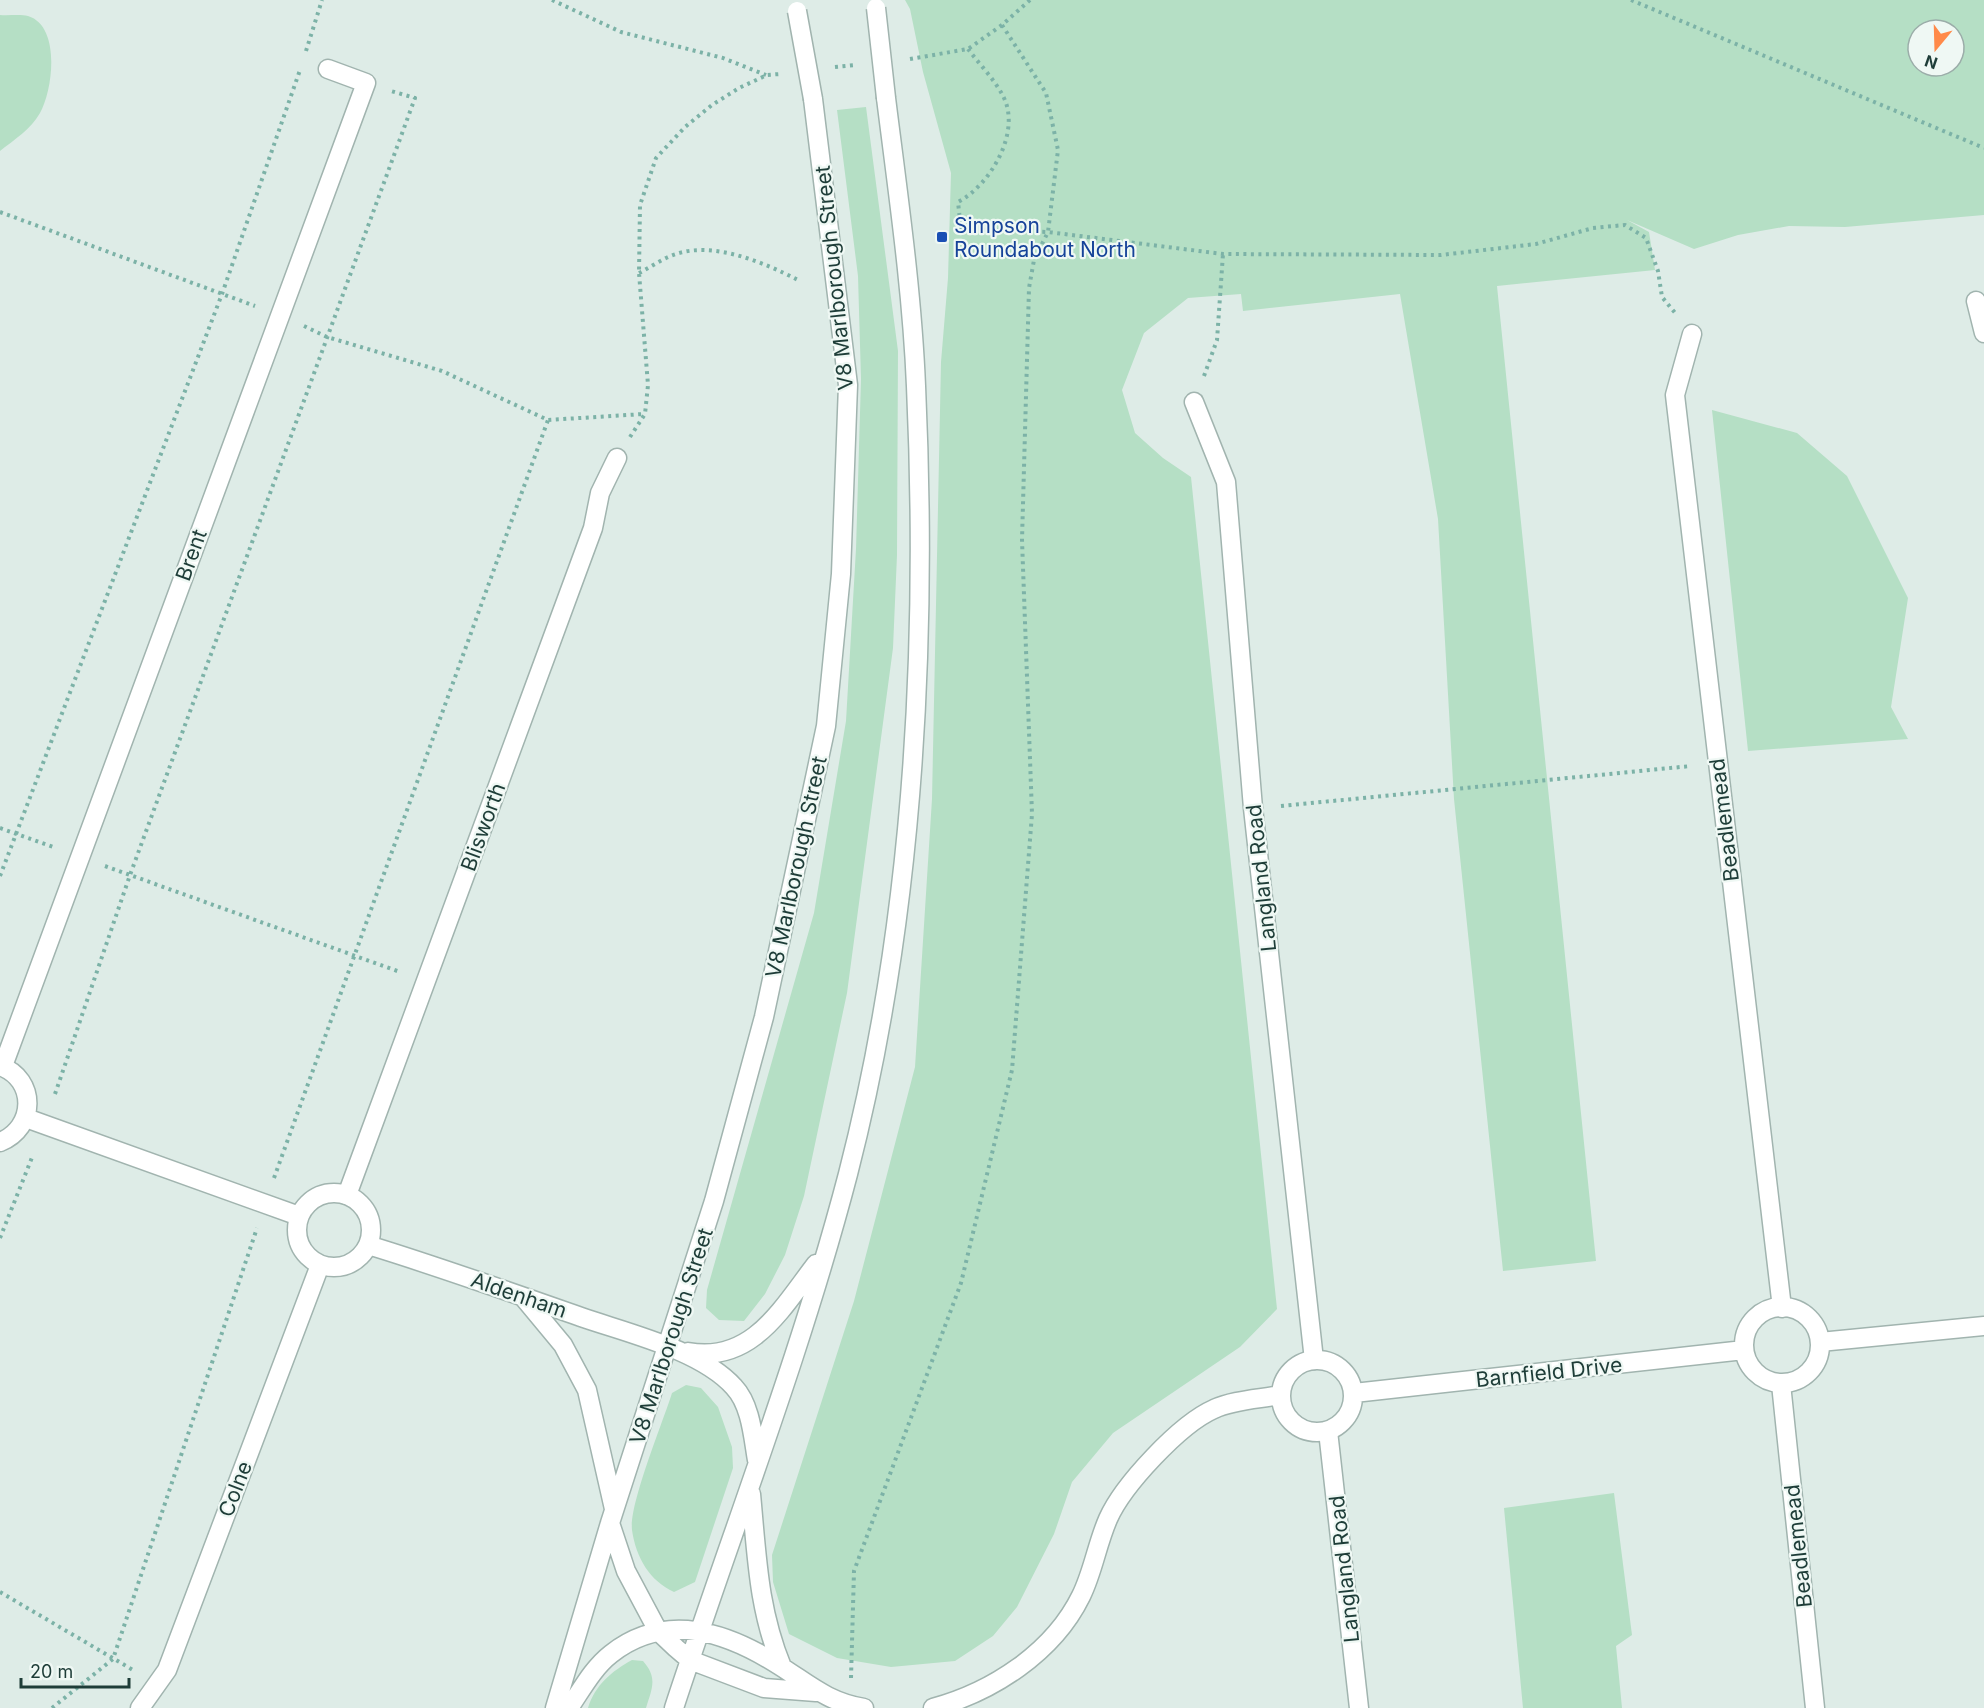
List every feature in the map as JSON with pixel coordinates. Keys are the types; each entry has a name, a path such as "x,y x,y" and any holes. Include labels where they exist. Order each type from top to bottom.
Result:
{"street":[{"path":"674,1708 758,1462 825,1253 848,1173 875,1051 904,850 914,746 920,574 916,386 911,306 876,4"},
{"name":"V8 Marlborough Street","path":"555,1708 612,1516 714,1201 764,1017 826,726 841,574 848,385 813,99 795,5"},
{"path":"328,69 366,83"},
{"name":"Brent","path":"1,1066 366,83"},
{"path":"1976,301 1984,333"},
{"name":"Beadlemead","path":"1692,334 1675,395 1782,1308"},
{"name":"Langland Road","path":"1194,402 1226,482 1253,808 1314,1360"},
{"name":"Blisworth","path":"347,1195 592,528 600,493 617,458"},
{"path":"0,1142 12,1136 26,1118 28,1100 22,1082 1,1066"},
{"path":"26,1118 299,1216"},
{"path":"331,1192 347,1195 360,1203 368,1215 371,1229 368,1245 360,1257 349,1264 338,1267 320,1265 306,1256 299,1244 296,1235 299,1216 305,1205 316,1196 331,1192"},
{"name":"Aldenham","path":"368,1245 668,1348"},
{"path":"668,1348 703,1355 729,1352 763,1332 825,1253"},
{"name":"Colne","path":"140,1708 167,1670 320,1265"},
{"path":"523,1297 563,1345 587,1390 612,1516 626,1570 658,1631 690,1660 764,1689 816,1692"},
{"path":"1782,1308 1803,1314 1817,1331 1820,1342 1819,1355 1814,1366 1805,1376 1781,1384 1761,1377 1753,1370 1744,1350 1749,1326 1769,1310 1782,1308"},
{"path":"1820,1342 1984,1326"},
{"path":"668,1348 713,1369 735,1388 748,1413 758,1462"},
{"name":"Barnfield Drive","path":"1354,1393 1744,1350"},
{"path":"1314,1360 1325,1360 1336,1364 1351,1382 1354,1393 1353,1405 1348,1416 1328,1431 1317,1433 1296,1425 1282,1407 1281,1395 1287,1375 1303,1362 1314,1360"},
{"name":"Beadlemead","path":"1781,1384 1815,1708"},
{"path":"933,1708 960,1701 992,1684 1046,1644 1081,1597 1109,1516 1143,1468 1184,1428 1215,1408 1281,1395"},
{"name":"Langland Road","path":"1328,1431 1359,1708"},
{"path":"750,1486 758,1581 768,1634 782,1667"},
{"path":"569,1708 591,1675 611,1654 635,1640 658,1631 681,1628 702,1631 761,1654 816,1692 857,1707"}],"path":[{"path":"0,876 222,294 322,0"},
{"path":"552,0 621,32 723,58 767,75 775,75"},
{"path":"898,60 968,49 1002,25 1030,0"},
{"path":"1631,0 1984,148"},
{"path":"857,1707 854,1571 961,1283 1012,1070 1032,814 1022,540 1029,288 1035,260 1048,232 1058,150 1046,93 1002,25"},
{"path":"968,49 1005,100 1008,124 1004,146 993,166 980,184 958,202 961,229 1048,232 1223,254 1442,255 1536,244 1593,228 1625,225 1646,238 1658,271 1662,297 1692,334"},
{"path":"826,69 862,64"},
{"path":"617,458 645,414 648,385 639,273 640,205 656,158 685,127 712,105 767,75 790,73"},
{"path":"0,1238 44,1126 130,875 415,98 366,83"},
{"path":"0,212 279,315 327,337 442,371 548,420 645,414"},
{"path":"639,273 677,253 711,251 768,264 798,279"},
{"path":"1194,402 1217,340 1223,254"},
{"path":"52,1708 113,1659 265,1203 548,420"},
{"path":"1253,808 1718,764"},
{"path":"0,828 427,981"},
{"path":"0,1592 157,1684"}],"green space":[{"path":"905,0 1984,0 1984,215 1845,227 1789,226 1738,235 1694,249 1627,220 1649,232 1655,270 1497,286 1596,1261 1503,1271 1454,799 1438,519 1400,294 1243,311 1241,294 1188,298 1144,333 1122,390 1135,433 1163,458 1191,477 1277,1309 1240,1347 1113,1433 1072,1482 1054,1534 1017,1607 993,1636 955,1661 891,1667 837,1658 789,1634 773,1582 772,1555 854,1301 915,1067 932,799 941,362 948,278 951,173 923,72 910,9"},
{"path":"0,15 28,16 39,22 46,32 50,45 51,75 45,103 36,119 0,151"},
{"path":"866,107 898,351 897,555 893,648 847,993 804,1196 785,1255 765,1294 744,1321 719,1320 706,1308 707,1290 814,913 846,721 856,549 861,379 858,276 837,110"},
{"path":"1712,410 1797,433 1847,476 1908,598 1891,707 1908,739 1748,751"},
{"path":"686,1385 701,1388 718,1407 732,1447 733,1468 695,1582 674,1592 651,1575 641,1559 634,1540 632,1518 641,1483 672,1393"},
{"path":"1614,1493 1632,1635 1616,1646 1622,1708 1523,1708 1504,1508"},
{"path":"632,1660 643,1661 651,1673 652,1683 646,1708 588,1708 595,1692 605,1680"}],"place":[{"name":"Simpson Roundabout North","path":"942,237"}]}
